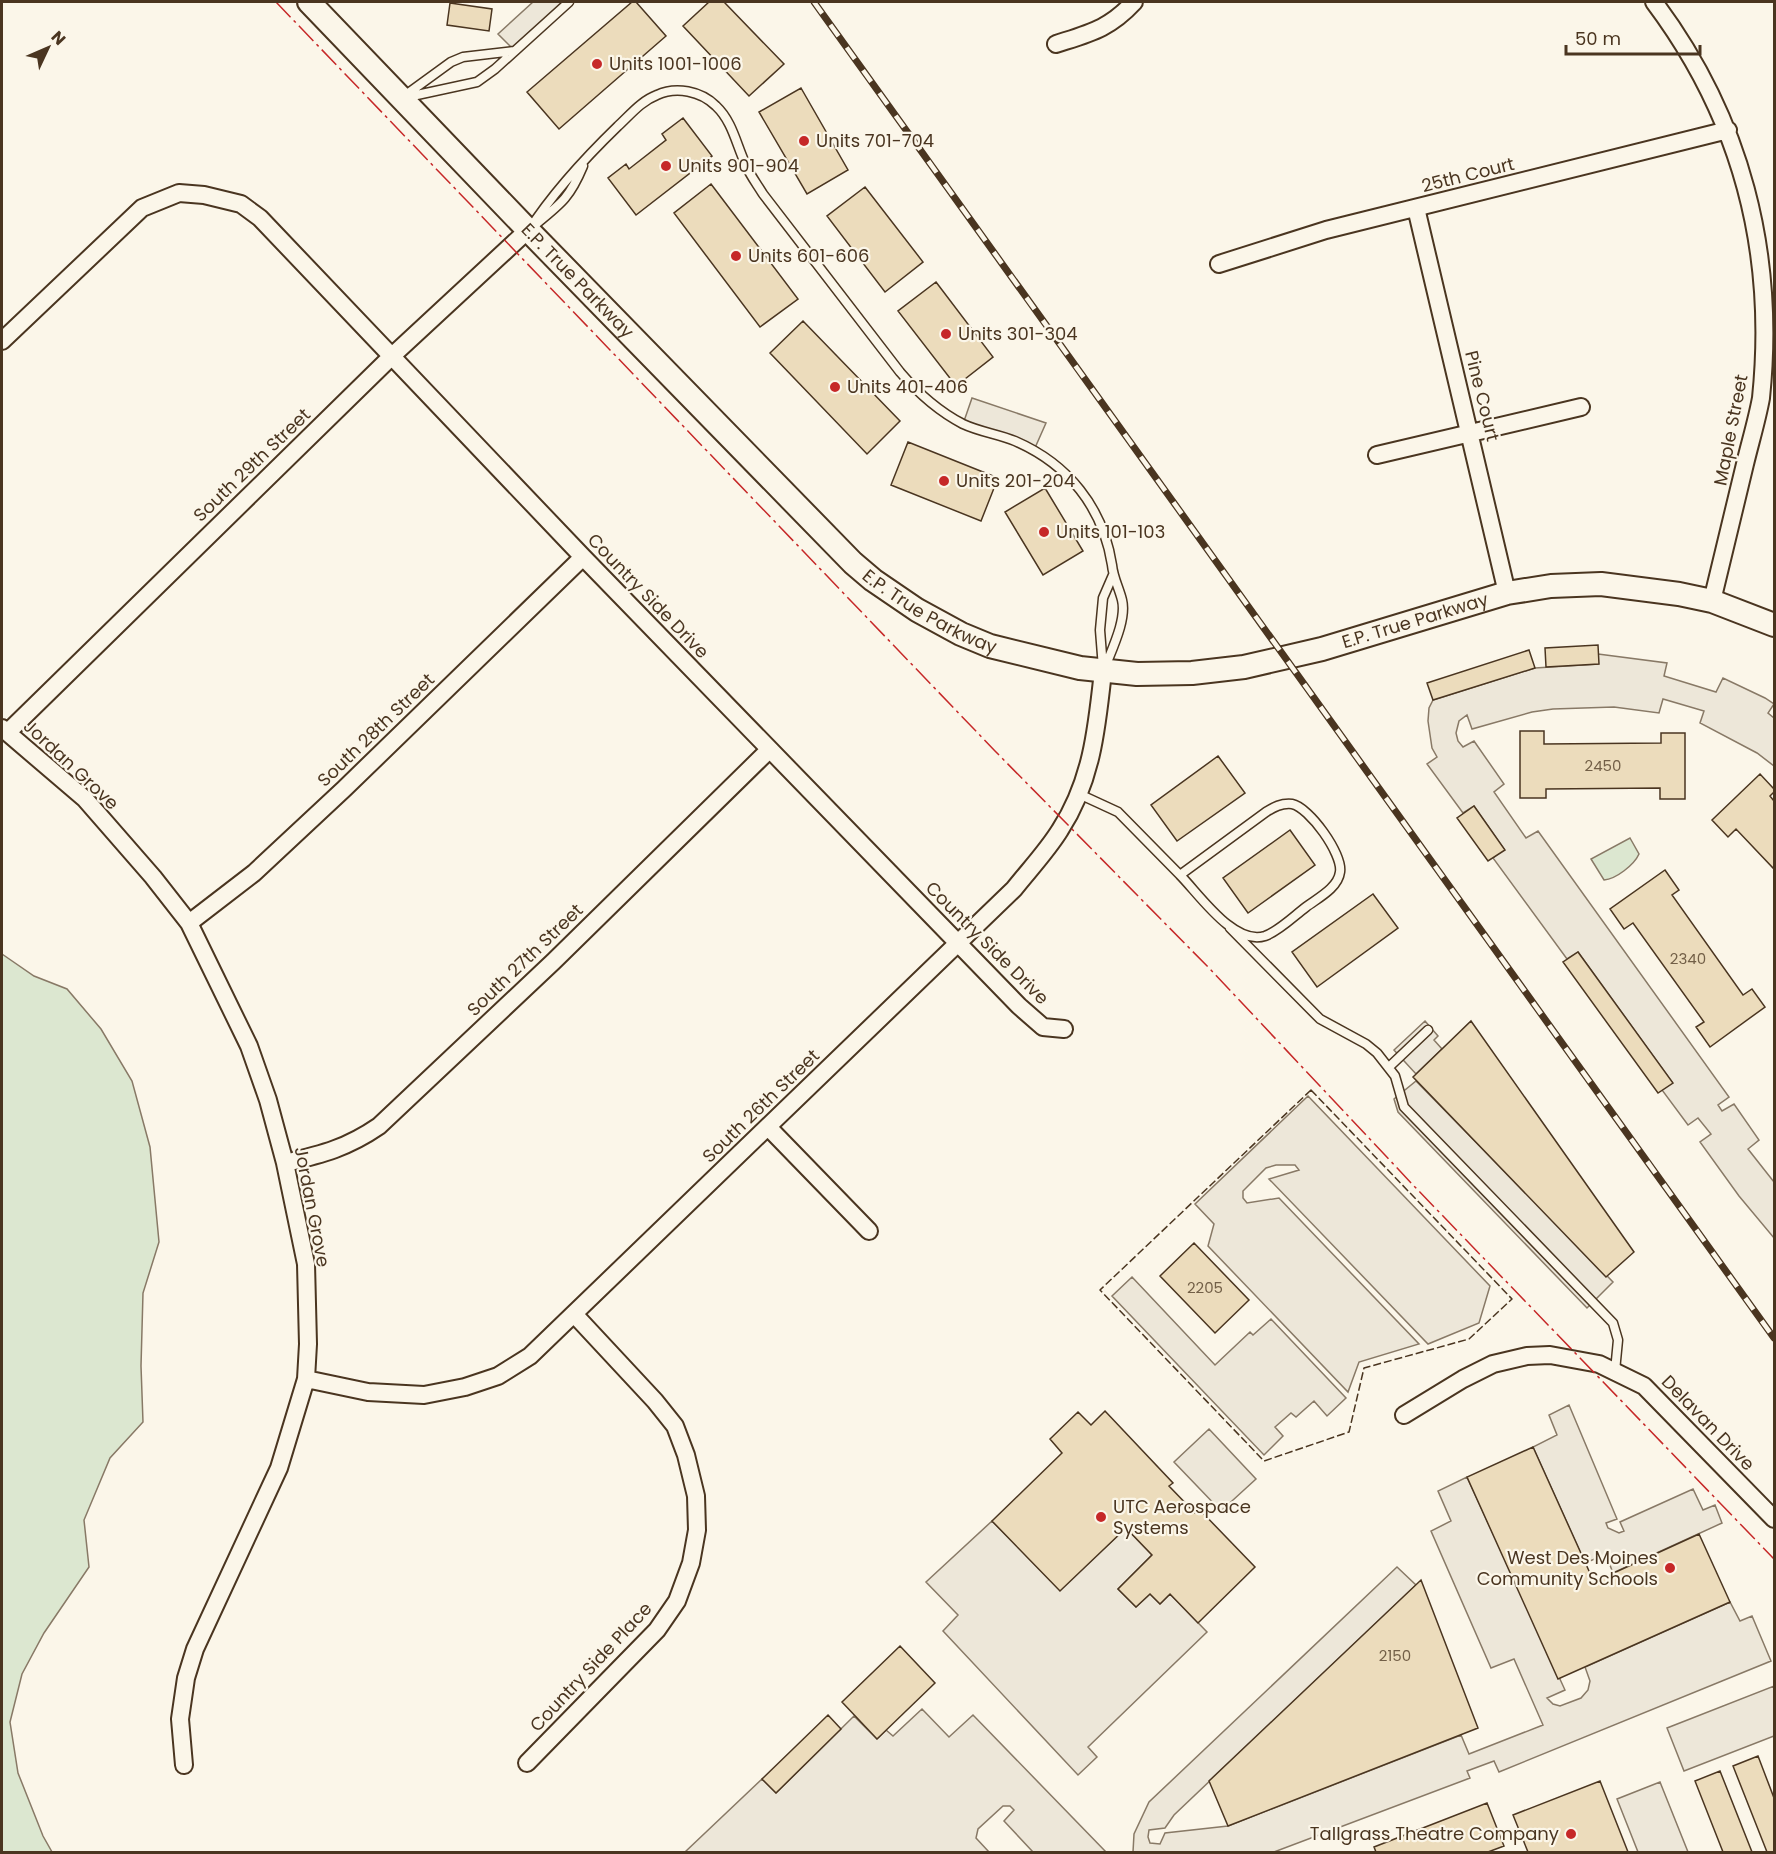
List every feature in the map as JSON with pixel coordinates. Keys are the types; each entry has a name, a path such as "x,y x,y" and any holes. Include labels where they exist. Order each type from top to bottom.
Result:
{"main road":[{"name":"E.P. True Parkway","path":"309,2 835,545 873,579 917,610 961,634 990,646 1062,664 1104,671 1165,674 1216,671 1322,649 1507,593 1551,586 1601,584 1649,589 1713,601 1774,625"}],"street":[{"path":"1056,44 1097,31 1120,17 1134,2"},
{"name":"Maple Street","path":"1654,2 1674,29 1707,83 1728,130 1753,206 1764,275 1766,328 1761,399 1713,601"},
{"name":"25th Court","path":"1219,264 1326,230 1728,130"},
{"name":"Country Side Drive","path":"2,341 141,208 179,193 200,194 241,204 260,218 583,557 1019,1006 1043,1027 1065,1029"},
{"name":"Pine Court","path":"1416,208 1507,593"},
{"name":"South 29th Street","path":"5,730 392,356 528,230"},
{"path":"1377,455 1581,406"},
{"name":"South 28th Street","path":"189,923 271,858 583,557"},
{"name":"South 26th Street","path":"306,1379 368,1392 424,1395 465,1387 498,1376 531,1356 1014,889 1060,830 1079,794 1095,741 1104,671"},
{"name":"Jordan Grove","path":"5,730 85,799 153,877 189,923 249,1046 268,1100 285,1163 306,1264 308,1344 306,1379 279,1468 195,1649 186,1678 180,1719 184,1765"},
{"name":"South 27th Street","path":"285,1163 332,1151 356,1141 379,1126 554,961 770,750"},
{"path":"768,1127 869,1231"},
{"name":"Country Side Place","path":"527,1763 657,1630 677,1601 691,1563 697,1530 696,1496 686,1455 675,1426 655,1401 574,1314"},
{"name":"Delavan Drive","path":"1404,1415 1462,1379 1493,1364 1527,1356 1550,1355 1599,1364 1644,1386 1774,1519"}],"lane":[{"path":"402,98 477,82 495,69 569,2"},
{"path":"402,98 451,62 463,57 515,51"},
{"path":"528,230 564,200 574,188 586,160 595,148 639,106 658,94 673,91 688,91 703,96 715,104 726,116 746,165 763,194 918,393 939,410 963,424 1038,452 1060,467 1093,507 1109,549 1113,575 1123,602 1119,632 1104,671"},
{"path":"1104,671 1100,630 1103,598 1113,575"},
{"path":"1079,794 1118,812 1314,1014 1366,1044 1377,1053 1395,1076 1404,1107 1613,1323 1618,1340 1615,1371"},
{"path":"1180,875 1278,805 1293,804 1304,810 1334,849 1340,863 1337,882 1265,936 1255,938 1243,936 1230,928"},
{"path":"1389,1067 1428,1030"}],"green space":[{"path":"1630,838 1639,854 1637,858 1619,874 1604,880 1591,859"},
{"path":"2,954 34,976 67,989 101,1029 132,1081 150,1147 159,1242 143,1293 141,1366 143,1422 110,1458 84,1520 89,1567 44,1633 22,1674 10,1722 18,1773 43,1836 52,1852 2,1852"}],"shaded area":[{"path":"533,2 569,2 515,51 498,34"},
{"path":"972,398 1046,423 1034,450 963,424"},
{"path":"1598,654 1667,663 1664,676 1716,692 1723,678 1765,698 1774,704 1768,713 1774,718 1774,766 1757,753 1700,723 1704,711 1663,699 1659,713 1614,707 1553,709 1532,712 1472,729 1467,715 1459,721 1456,733 1458,741 1463,747 1474,741 1504,784 1494,792 1526,838 1538,831 1729,1097 1718,1105 1722,1111 1734,1104 1759,1140 1748,1149 1774,1182 1774,1238 1739,1196 1700,1142 1711,1134 1698,1118 1688,1125 1662,1090 1672,1082 1578,952 1567,959 1493,858 1504,849 1474,806 1463,813 1427,764 1437,757 1432,748 1428,721 1429,708 1433,700 1535,668 1598,664"},
{"path":"1425,1021 1438,1036 1434,1040 1442,1049 1416,1074 1394,1050"},
{"path":"1416,1081 1613,1282 1587,1308 1398,1112 1394,1099"},
{"path":"1308,1096 1490,1286 1479,1323 1428,1344 1269,1179 1299,1170 1295,1165 1276,1165 1266,1168 1243,1191 1243,1198 1247,1203 1279,1198 1419,1344 1359,1362 1348,1392 1208,1246 1214,1224 1195,1204"},
{"path":"1132,1277 1215,1365 1250,1332 1253,1335 1271,1319 1346,1398 1327,1416 1314,1401 1296,1417 1291,1413 1275,1427 1283,1436 1264,1455 1112,1296"},
{"path":"1569,1405 1617,1519 1606,1523 1608,1528 1619,1533 1624,1531 1620,1522 1693,1489 1703,1510 1715,1505 1722,1523 1613,1573 1608,1560 1597,1558 1585,1563 1533,1447 1557,1435 1549,1415"},
{"path":"1209,1429 1256,1479 1221,1511 1174,1462"},
{"path":"1467,1477 1565,1690 1547,1698 1553,1704 1560,1706 1581,1698 1588,1690 1590,1681 1585,1667 1730,1602 1740,1621 1752,1616 1771,1661 1499,1772 1494,1761 1467,1771 1470,1778 1274,1852 1133,1852 1134,1834 1149,1802 1397,1567 1416,1585 1174,1815 1165,1828 1149,1830 1150,1843 1160,1844 1165,1833 1228,1826 1461,1735 1469,1754 1543,1725 1514,1659 1491,1668 1431,1531 1451,1521 1438,1491"},
{"path":"992,1521 1060,1590 1126,1528 1152,1555 1118,1589 1136,1607 1150,1594 1160,1604 1170,1594 1207,1632 1088,1747 1097,1757 1078,1775 943,1631 958,1615 926,1582"},
{"path":"1774,1686 1774,1736 1684,1771 1667,1728"},
{"path":"922,1709 949,1737 973,1715 1106,1852 1033,1852 1004,1821 1014,1810 1010,1806 1003,1806 978,1829 976,1838 989,1852 685,1852 762,1779 776,1793 854,1716 877,1739 886,1730 893,1736"},
{"path":"1660,1782 1688,1852 1638,1852 1617,1799"}],"building":[{"name":"Units 1001-1006","path":"632,2 636,2 666,36 559,129 527,92"},
{"path":"709,2 724,2 784,64 749,96 683,26"},
{"path":"450,3 492,9 489,31 447,25"},
{"name":"Units 701-704","path":"801,88 848,170 807,194 759,112"},
{"name":"Units 901-904","path":"683,118 712,156 636,215 608,178 626,164 629,169 666,140 662,134"},
{"name":"Units 601-606","path":"711,184 798,299 760,327 674,213"},
{"path":"865,187 923,262 885,292 827,216"},
{"name":"Units 301-304","path":"936,282 993,357 956,386 898,311"},
{"name":"Units 401-406","path":"803,321 900,421 867,454 770,353"},
{"name":"Units 201-204","path":"908,442 998,478 981,521 891,485"},
{"name":"Units 101-103","path":"1045,488 1083,551 1043,575 1005,512"},
{"path":"1598,645 1599,664 1546,667 1545,648"},
{"path":"1529,650 1535,668 1433,700 1427,683"},
{"path":"1520,731 1544,731 1544,744 1661,743 1661,733 1685,733 1685,799 1660,799 1660,788 1546,789 1546,798 1520,798"},
{"path":"1218,756 1245,793 1177,841 1151,805"},
{"path":"1760,774 1774,789 1770,796 1774,801 1774,869 1736,829 1728,837 1712,820"},
{"path":"1474,806 1505,850 1488,861 1457,818"},
{"path":"1290,830 1315,865 1248,913 1223,878"},
{"path":"1665,870 1679,890 1672,895 1743,995 1752,989 1765,1007 1710,1047 1696,1027 1704,1022 1633,923 1624,929 1610,909"},
{"path":"1373,894 1398,928 1317,987 1292,952"},
{"path":"1578,952 1673,1083 1658,1093 1563,962"},
{"path":"1471,1021 1634,1252 1606,1277 1413,1077"},
{"path":"1194,1243 1249,1300 1215,1333 1160,1276"},
{"name":"UTC Aerospace Systems","path":"1105,1411 1173,1483 1169,1486 1195,1513 1199,1509 1255,1567 1198,1623 1170,1594 1160,1604 1150,1594 1136,1607 1118,1589 1152,1555 1126,1528 1060,1591 992,1521 1062,1453 1050,1439 1078,1412 1091,1425"},
{"name":"West Des Moines Community Schools","path":"1533,1447 1594,1582 1699,1534 1730,1602 1558,1679 1467,1477"},
{"path":"1421,1580 1478,1728 1228,1826 1209,1781"},
{"path":"900,1646 935,1683 877,1739 842,1702"},
{"path":"828,1715 841,1729 776,1793 762,1779"},
{"path":"1758,1756 1774,1798 1774,1852 1767,1852 1733,1766"},
{"path":"1720,1771 1752,1852 1723,1852 1695,1781"},
{"name":"Tallgrass Theatre Company","path":"1600,1781 1628,1852 1528,1852 1513,1815"},
{"path":"1487,1803 1504,1846 1488,1852 1376,1852 1374,1847"}],"railway":[{"path":"814,2 1774,1338"}],"fence":[{"path":"1311,1090 1512,1299 1469,1339 1364,1368 1349,1432 1264,1461 1100,1290 1311,1090"}],"power":[{"path":"276,2 995,751 1210,969 1414,1186 1774,1559"}],"place":[{"name":"Units 1001-1006","path":"597,64"},
{"name":"Units 701-704","path":"804,141"},
{"name":"Units 901-904","path":"666,166"},
{"name":"Units 601-606","path":"736,256"},
{"name":"Units 301-304","path":"946,334"},
{"name":"Units 401-406","path":"835,387"},
{"name":"Units 201-204","path":"944,481"},
{"name":"Units 101-103","path":"1044,532"},
{"name":"UTC Aerospace Systems","path":"1101,1517"},
{"name":"West Des Moines Community Schools","path":"1670,1568"},
{"name":"Tallgrass Theatre Company","path":"1571,1834"}]}
